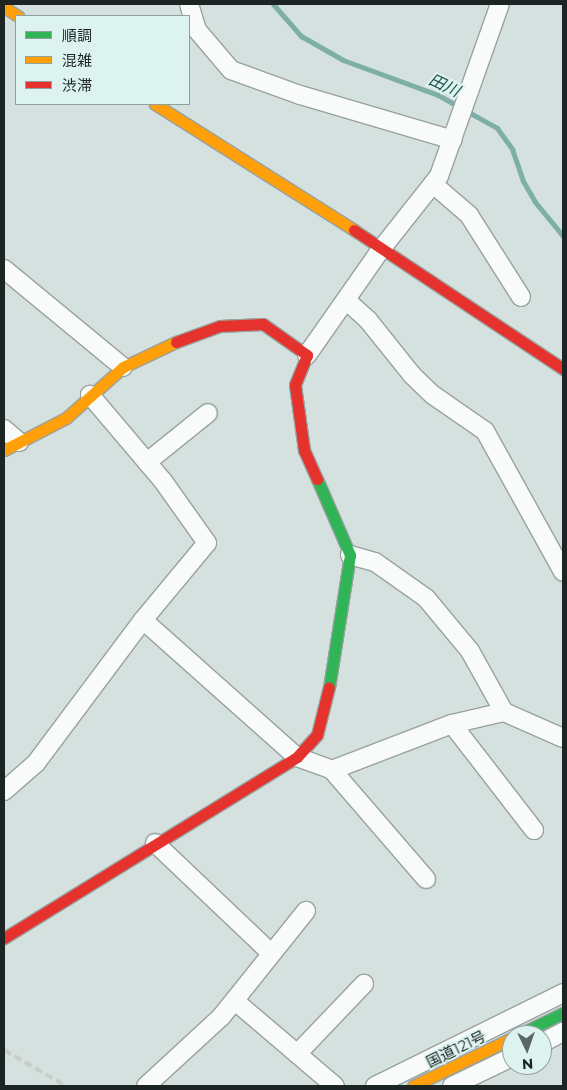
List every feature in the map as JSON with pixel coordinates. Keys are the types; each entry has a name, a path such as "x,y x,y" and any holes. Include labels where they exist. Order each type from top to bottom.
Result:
{"main road":[{"path":"4,7 16,15"},
{"path":"157,105 382,248 563,369"},
{"path":"4,938 297,757 317,735 328,690 350,555 304,450 295,385 307,355 263,324 241,323 198,331 122,367 66,418 11,446"},
{"path":"538,1025 563,1013"},
{"name":"国道121号","path":"412,1086 502,1043"}],"street":[{"path":"189,4 197,30 231,70 300,95 453,140"},
{"path":"307,355 347,301 382,248 433,184 453,140 500,4"},
{"path":"433,184 468,215 521,297"},
{"path":"4,269 122,367"},
{"path":"347,301 426,388 485,431 563,572"},
{"path":"4,791 36,763 144,620 207,543 147,462 90,396"},
{"path":"147,462 208,413"},
{"path":"4,429 11,446"},
{"path":"350,555 375,562 426,598 470,650 504,712"},
{"path":"144,620 297,757 332,770 426,879"},
{"path":"332,770 452,724 504,712 563,738"},
{"path":"452,724 534,830"},
{"path":"155,843 270,952"},
{"path":"146,1086 235,1001 270,952 306,911"},
{"path":"298,1054 364,984"},
{"path":"375,1086 563,994"},
{"path":"235,1001 335,1086"},
{"path":"452,1086 502,1062"}],"waterway":[{"name":"田川","path":"273,4 301,36 343,60 438,95 497,128 512,149 523,181 535,202 563,236"}],"railway":[{"path":"4,1050 66,1086"}],"traffic: fast":[{"path":"317,479 350,555 329,687"},
{"path":"538,1025 563,1013"}],"traffic: slow":[{"path":"4,7 16,15"},
{"path":"157,105 354,230"},
{"path":"4,450 66,418 123,367 176,342"},
{"path":"413,1086 502,1043"}],"traffic: jam":[{"path":"354,230 563,369"},
{"path":"176,342 220,326 263,324 307,355 295,385 304,450 317,479"},
{"path":"4,938 297,757 317,735 329,687"}]}
